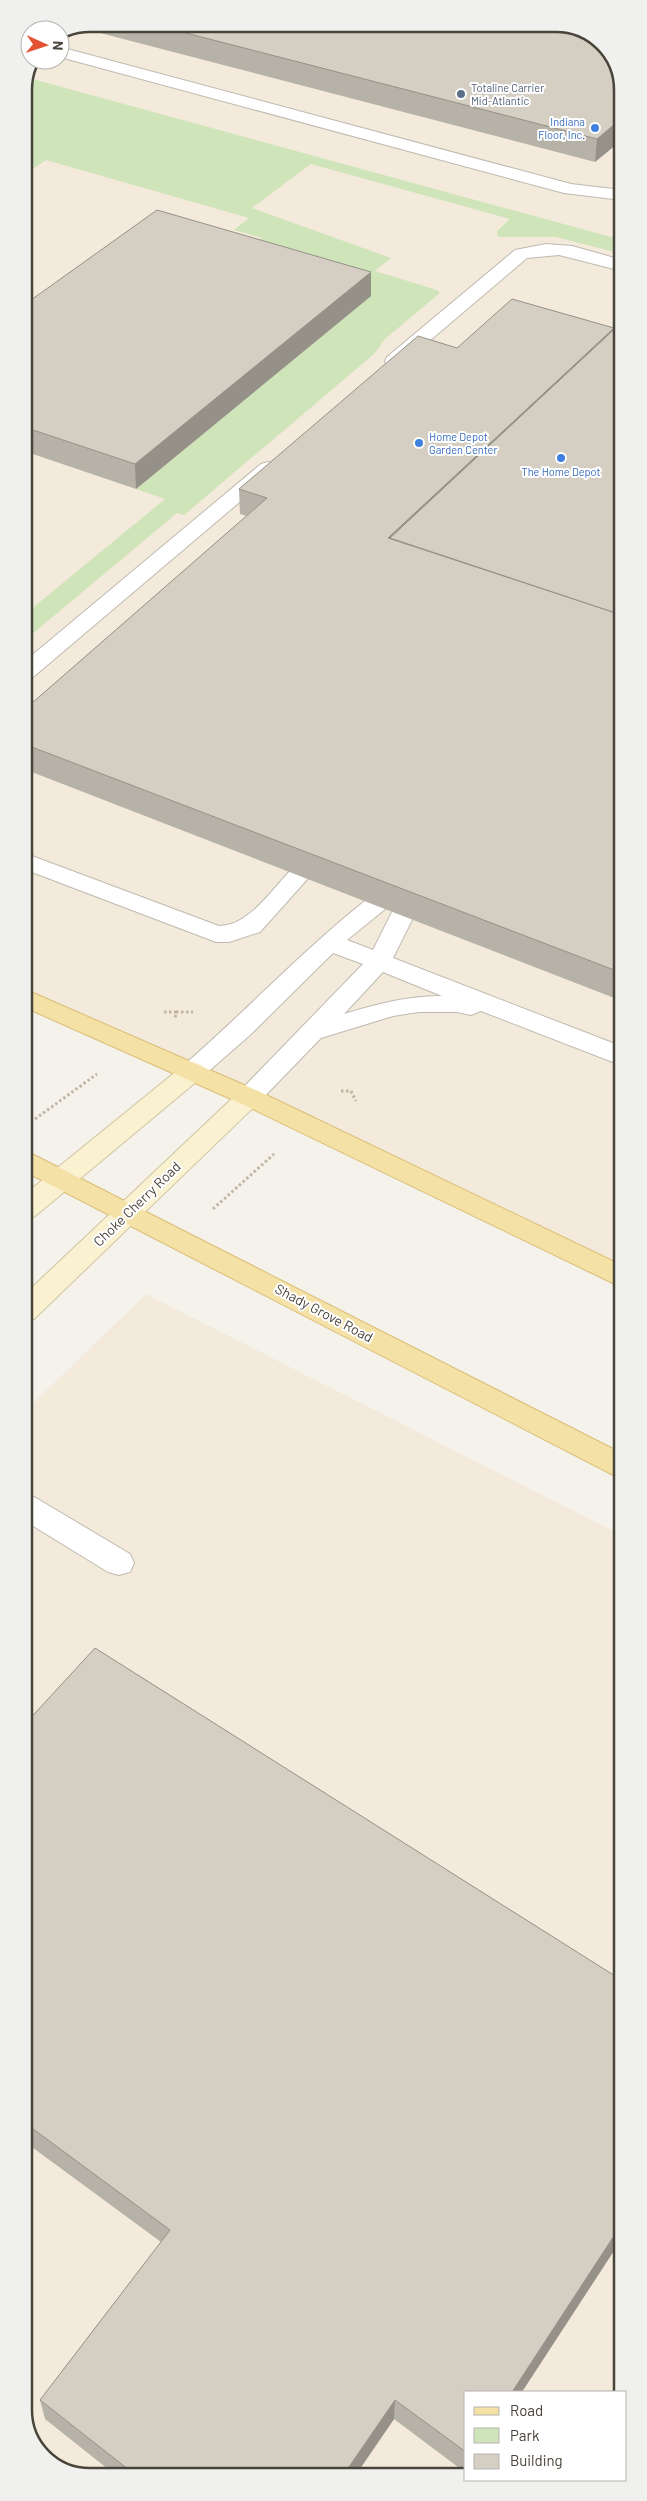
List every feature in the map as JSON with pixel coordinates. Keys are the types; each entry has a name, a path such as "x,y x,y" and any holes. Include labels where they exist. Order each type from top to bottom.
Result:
{"main road":[{"path":"32,1001 249,1097 614,1272"},
{"name":"Shady Grove Road","path":"32,1163 614,1463"}],"street":[{"path":"32,1203 193,1071"},
{"name":"Choke Cherry Road","path":"32,1304 249,1097"}],"lane":[{"path":"70,55 570,189 614,194"},
{"path":"377,376 521,254 537,249 556,248 614,264"},
{"path":"32,666 285,453"},
{"path":"175,546 199,554"},
{"path":"32,863 216,934 235,933 251,926 299,875"},
{"path":"193,1071 241,1029 329,942 375,906"},
{"path":"249,1097 379,962 402,916"},
{"path":"329,942 614,1054"},
{"path":"312,1032 363,1016 419,1004 457,1004 509,1013"},
{"path":"32,1511 119,1563"}],"shaded area":[{"path":"91,32 560,33 579,37 610,68 614,91 614,1269 32,995 32,91 36,70 70,70 70,36"},
{"path":"146,1294 614,1531 614,2391 464,2391 464,2468 87,2468 68,2464 58,2459 45,2446 37,2433 32,2410 32,1404"}],"green space":[{"path":"34,79 614,238 614,252 556,237 498,237 497,231 510,219 311,164 252,208 391,258 375,271 437,290 440,293 385,339 374,354 184,515 177,513 32,634 32,608 165,499 136,489 370,296 238,257 262,238 234,230 249,218 46,160 32,170 32,91"}],"building":[{"path":"183,32 568,34 579,37 595,47 610,68 614,91 614,125 597,139"},
{"path":"157,210 371,272 135,464 32,430 32,299"},
{"path":"512,299 614,328 388,538 614,612 614,970 32,747 32,703 267,498 239,489 418,336 457,348"},
{"name":"The Home Depot","path":"614,329 614,612 390,538"},
{"path":"95,1648 614,1975 614,2236 513,2391 464,2391 464,2451 395,2400 348,2468 127,2468 40,2400 170,2230 32,2128 32,1716"}],"place":[{"name":"Totaline Carrier Mid-Atlantic","path":"461,94"},
{"name":"Indiana Floor, Inc.","path":"595,128"},
{"name":"Home Depot Garden Center","path":"419,443"},
{"name":"The Home Depot","path":"561,458"}]}
